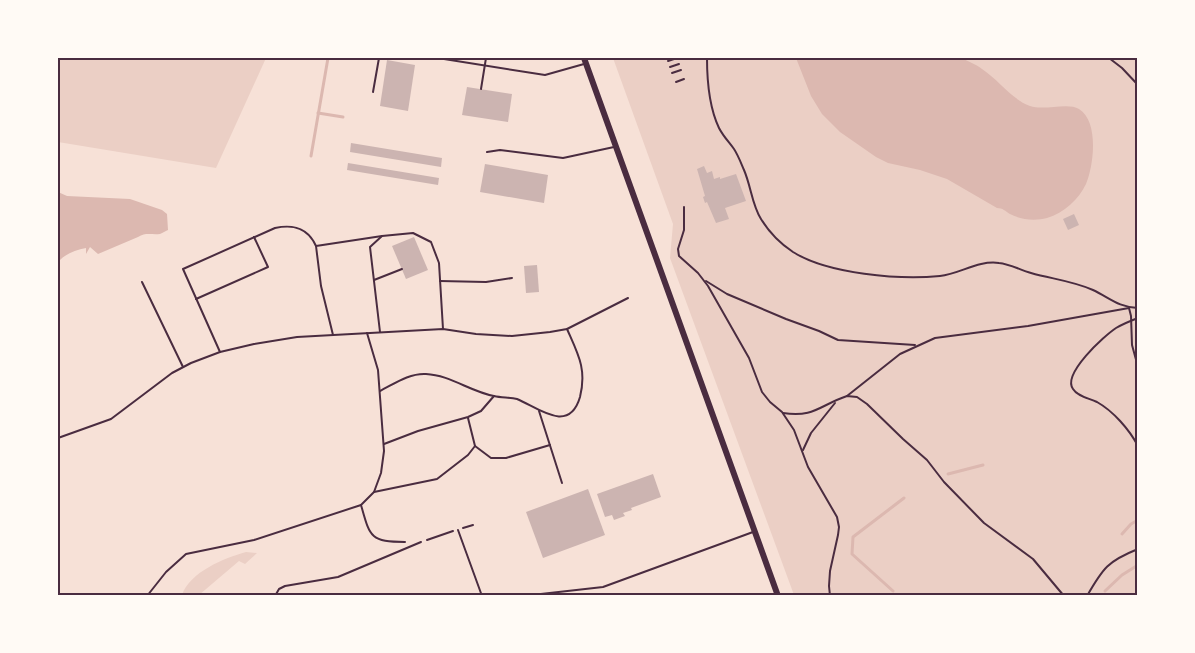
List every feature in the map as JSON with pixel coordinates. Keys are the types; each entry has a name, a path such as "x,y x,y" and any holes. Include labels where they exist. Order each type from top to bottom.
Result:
{"main road":[{"path":"586,60 778,596"}],"lane":[{"path":"373,92 379,58"},
{"path":"406,58 444,58 545,75 586,60"},
{"path":"481,90 486,58"},
{"path":"707,58 708,81 716,120 720,130 735,150 745,171 760,216 776,238 794,253 843,269 875,275 903,277 942,276 983,263 999,263 1076,284 1093,290 1128,308"},
{"path":"1109,58 1122,68 1138,85"},
{"path":"487,152 500,150 566,158 616,146"},
{"path":"684,208 684,230 678,249 679,256 704,280 727,294 838,340 917,345"},
{"path":"704,280 749,358 762,392 783,413 799,439 808,467 828,501 838,523 838,535 830,571 830,596"},
{"path":"1128,308 1132,321 1132,345 1138,367"},
{"path":"783,413 808,414 837,401 900,354 917,345 942,336 1020,327 1128,308 1138,308"},
{"path":"1138,318 1111,332 1095,346 1073,373 1071,384 1076,393 1093,400 1107,409 1138,446"},
{"path":"846,396 857,397 867,404 927,460 944,482 984,523 1033,559 1064,596"},
{"path":"803,453 811,433 837,401"},
{"path":"458,530 482,596"},
{"path":"523,596 603,587 755,531"},
{"path":"275,596 279,589 285,586 338,576 420,542"},
{"path":"1087,596 1106,566 1115,559 1138,548"}],"path":[{"path":"668,62 677,58"},
{"path":"670,67 679,64"},
{"path":"672,72 681,70"},
{"path":"676,82 684,79"},
{"path":"220,352 183,269 275,228 289,226 303,230 309,234 316,246 320,281 334,335"},
{"path":"316,246 413,233 431,242 439,263 444,328"},
{"path":"380,332 370,247 382,236"},
{"path":"196,299 268,267 254,237"},
{"path":"374,280 402,269"},
{"path":"440,281 480,282 512,278"},
{"path":"142,282 183,367"},
{"path":"58,438 111,419 158,382 183,367 220,352 297,337 444,328 476,334 512,336 567,329 628,298"},
{"path":"380,391 409,376 426,374 494,396 519,400 539,411 555,416 564,416 575,409 583,385 581,360 567,329"},
{"path":"147,596 166,572 186,554 254,540 361,505 374,492 381,473 384,444 378,370 367,333"},
{"path":"384,444 418,431 468,417 481,411 494,396"},
{"path":"539,411 562,483"},
{"path":"468,417 475,446 486,456 498,459 550,445"},
{"path":"374,492 438,478 468,455 475,446"},
{"path":"361,505 368,529 377,539 387,542 420,542 472,525"}],"shaded area":[{"path":"58,58 266,58 216,168 58,142"},
{"path":"613,58 1137,58 1137,595 794,595 670,258 673,224"},
{"path":"796,58 962,58 980,67 1023,103 1042,108 1069,106 1079,109 1085,115 1090,123 1093,144 1093,155 1086,184 1075,200 1059,213 1047,218 1028,219 1019,218 997,208 947,179 920,170 888,163 840,132 822,114 811,96"},
{"path":"58,192 67,196 130,199 162,210 167,214 168,230 160,234 141,235 98,254 90,247 86,254 86,248 78,250 58,262"},
{"path":"246,552 257,553 245,564 239,561 199,595 182,595 192,579 200,573 218,562"}],"building":[{"path":"387,60 415,65 408,111 380,106"},
{"path":"467,87 512,94 508,122 462,115"},
{"path":"351,143 442,158 441,167 350,152"},
{"path":"348,163 439,178 438,185 347,170"},
{"path":"485,164 548,175 544,203 480,192"},
{"path":"704,166 707,173 712,171 714,179 736,174 746,201 725,208 729,219 716,223 707,202 705,203 703,197 705,196 697,169"},
{"path":"1074,214 1079,225 1068,230 1063,219"},
{"path":"414,237 428,270 406,279 392,246"},
{"path":"537,265 539,292 526,293 524,266"},
{"path":"653,474 661,497 631,508 632,510 623,513 625,516 614,520 612,515 605,517 597,494"},
{"path":"588,489 605,535 543,558 526,512"}],"waterway":[{"path":"311,156 328,58"},
{"path":"318,113 343,117"},
{"path":"948,474 983,465"},
{"path":"893,591 852,554 853,537 904,498"},
{"path":"1122,534 1131,524 1138,520"},
{"path":"1105,591 1122,575 1138,565"}]}
